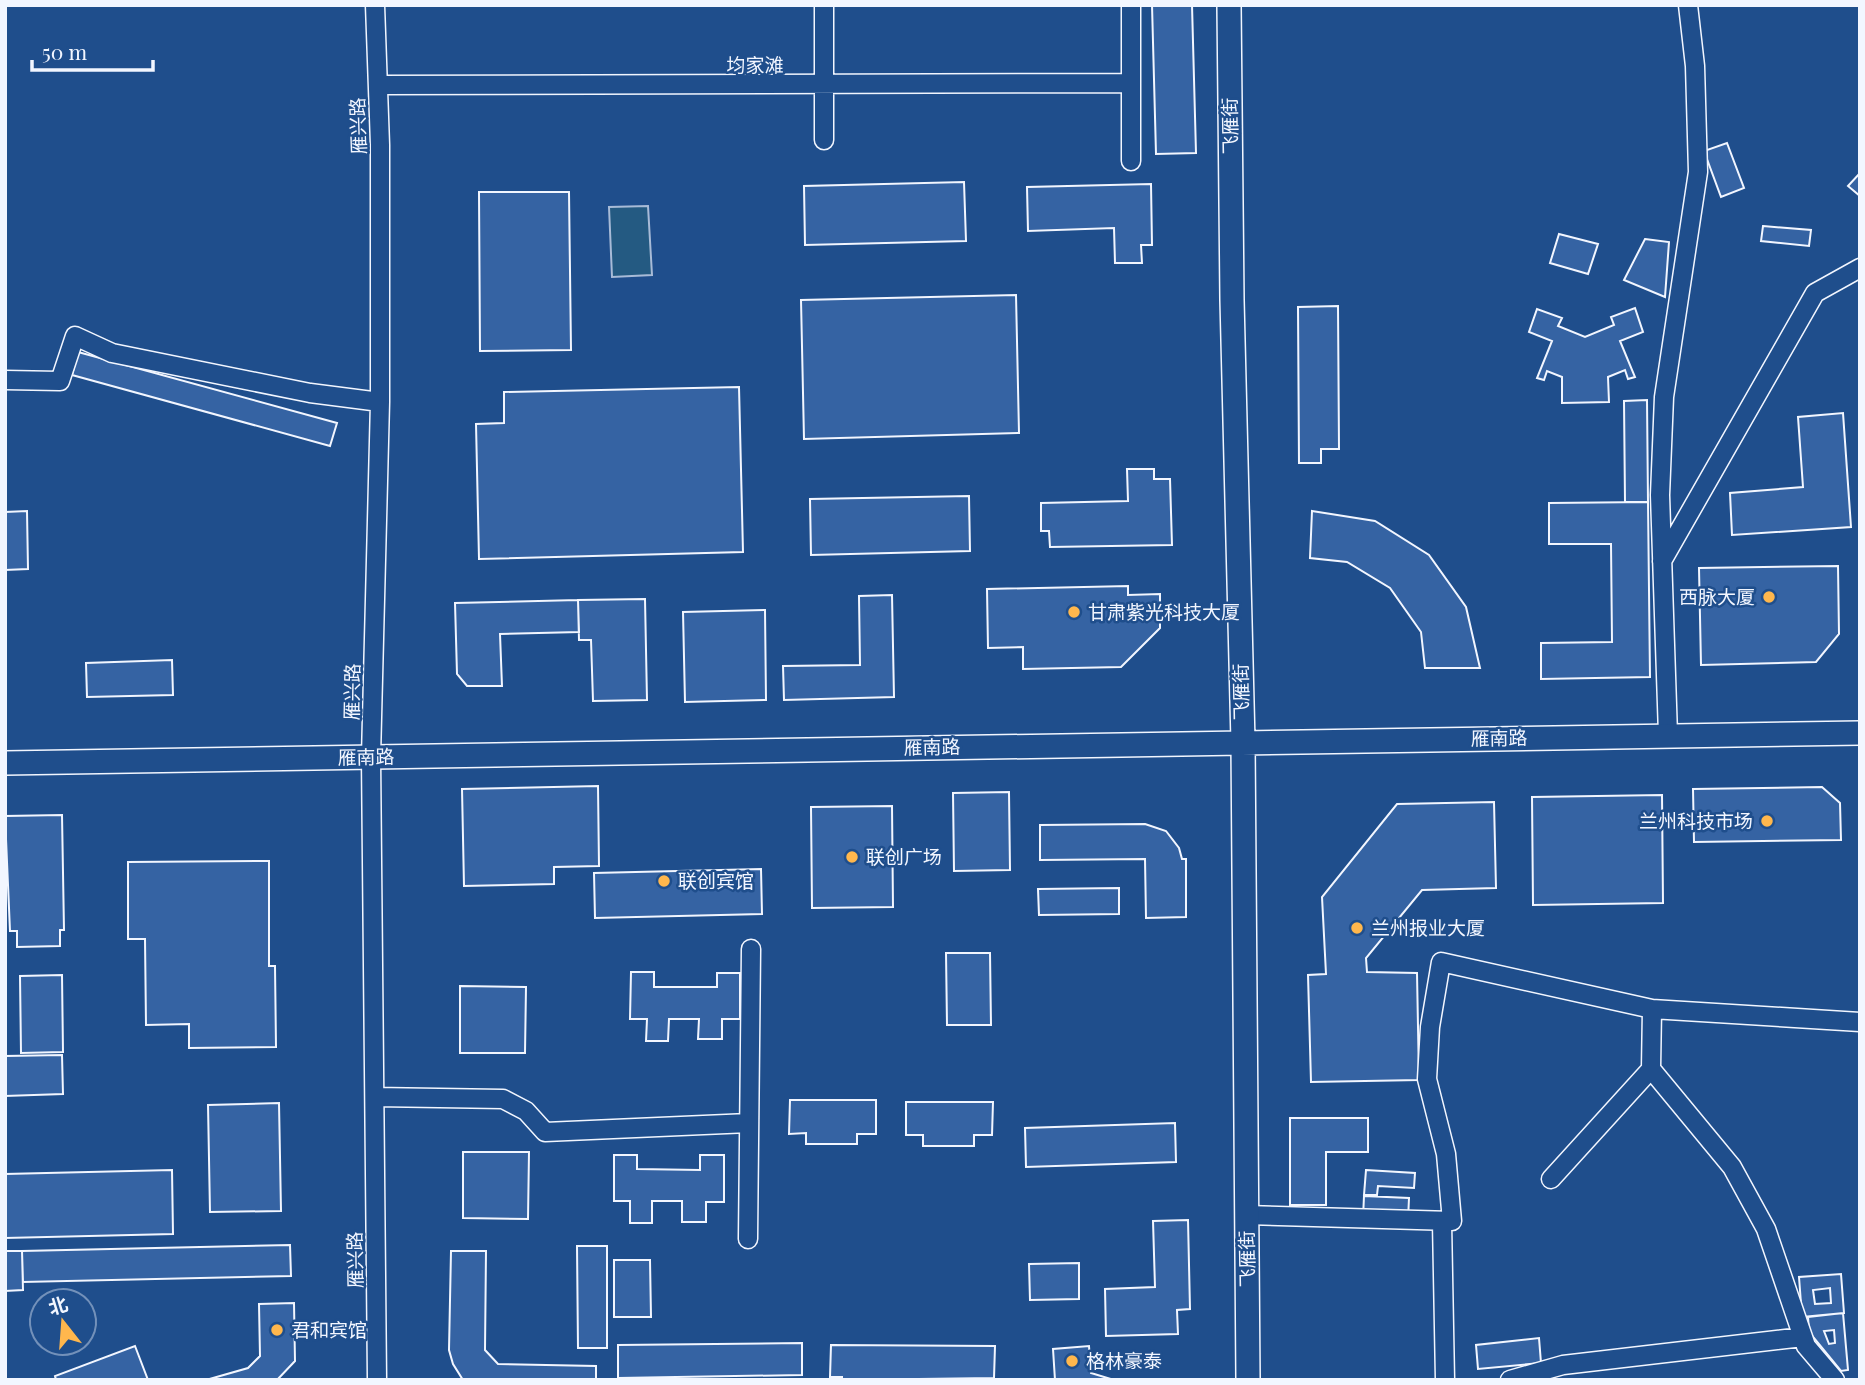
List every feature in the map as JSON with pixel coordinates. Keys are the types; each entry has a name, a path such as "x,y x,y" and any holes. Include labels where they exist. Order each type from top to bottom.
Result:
{"main road":[{"name":"飞雁街","path":"1228,5 1242,741 1248,1380"},
{"name":"雁南路","path":"5,763 1860,733"}],"street":[{"name":"雁兴路","path":"375,5 380,402 371,757 377,1380"},
{"path":"824,5 824,140"},
{"path":"1131,5 1131,161"},
{"path":"1668,735 1660,495 1664,397 1698,172 1695,65 1688,5"},
{"name":"均家滩","path":"378,85 824,86 1131,83"},
{"path":"1662,561 1815,293 1860,268"},
{"path":"5,380 60,381 75,336 112,353 310,393 380,402"},
{"path":"748,1239 751,949"},
{"path":"1246,1215 1452,1221 1446,1154 1427,1079 1430,1027 1441,962 1652,1009 1860,1021"},
{"path":"1652,1009 1651,1069 1732,1167 1761,1218 1806,1346 1835,1380"},
{"path":"1550,1179 1651,1069"},
{"path":"375,1097 503,1099 526,1111 545,1132 749,1123"},
{"path":"1442,1222 1445,1380"},
{"path":"1510,1380 1563,1365 1803,1337"}],"shaded area":[{"path":"648,206 652,275 612,277 609,207"}],"building":[{"path":"1152,5 1192,5 1196,153 1156,154"},
{"path":"1727,143 1744,188 1721,197 1704,151"},
{"path":"1860,173 1860,196 1848,186"},
{"path":"964,182 966,241 805,245 804,186"},
{"path":"1151,184 1152,245 1141,245 1142,263 1115,263 1114,228 1028,231 1027,187"},
{"path":"479,192 569,192 571,350 480,351"},
{"path":"1763,226 1811,230 1809,246 1761,241"},
{"path":"1559,234 1598,244 1588,274 1550,263"},
{"path":"1645,239 1669,242 1665,297 1624,280"},
{"path":"1016,295 1019,433 804,439 801,300"},
{"path":"1338,306 1339,449 1321,449 1321,463 1299,463 1298,307"},
{"path":"1635,308 1643,332 1620,341 1635,377 1628,379 1625,370 1608,377 1609,402 1562,403 1562,377 1547,371 1544,380 1537,378 1552,341 1529,332 1537,309 1562,318 1558,326 1585,337 1614,325 1611,317"},
{"path":"78,352 337,423 330,446 72,375"},
{"path":"739,387 743,552 479,559 476,424 504,423 504,392"},
{"path":"1647,400 1648,502 1625,502 1624,401"},
{"path":"1843,413 1851,527 1732,535 1730,493 1803,487 1798,417"},
{"path":"1127,469 1154,469 1154,479 1170,479 1172,545 1050,547 1049,531 1041,531 1041,503 1128,501"},
{"path":"969,496 970,551 811,555 810,499"},
{"path":"1648,502 1650,677 1541,679 1541,643 1612,642 1611,544 1549,544 1549,503"},
{"path":"27,511 28,569 5,570 5,512"},
{"path":"1312,511 1375,521 1429,555 1466,607 1480,668 1425,668 1421,632 1390,588 1347,562 1310,558"},
{"name":"西脉大厦","path":"1838,566 1839,634 1816,662 1701,665 1699,568"},
{"name":"甘肃紫光科技大厦","path":"1128,586 1128,595 1160,594 1160,628 1121,667 1023,669 1023,647 988,648 987,589"},
{"path":"892,595 894,697 784,700 783,666 860,665 859,596"},
{"path":"645,599 647,700 593,701 591,640 579,640 578,600"},
{"path":"578,600 579,632 500,634 502,686 467,686 457,674 455,603"},
{"path":"765,610 766,700 685,702 683,612"},
{"path":"172,660 173,695 87,697 86,663"},
{"path":"598,786 599,866 554,867 554,884 464,886 462,789"},
{"name":"兰州科技市场","path":"1822,787 1840,803 1841,840 1694,842 1693,789"},
{"path":"1009,792 1010,870 954,871 953,793"},
{"path":"1662,795 1663,903 1533,905 1532,797"},
{"name":"兰州报业大厦","path":"1494,802 1496,888 1422,890 1366,958 1367,972 1417,973 1419,1080 1311,1082 1308,975 1326,974 1322,897 1397,804"},
{"name":"联创广场","path":"892,806 893,907 812,908 811,807"},
{"path":"62,815 64,930 60,930 60,946 17,947 17,931 10,931 5,816"},
{"path":"1145,824 1166,831 1179,848 1182,859 1186,859 1186,917 1146,918 1145,859 1040,860 1040,825"},
{"path":"269,861 269,966 275,966 276,1047 189,1048 189,1024 146,1025 145,939 128,939 128,862"},
{"path":"761,869 762,914 595,918 594,873"},
{"path":"1119,888 1119,914 1039,915 1038,889"},
{"path":"946,953 990,953 991,1025 947,1025"},
{"path":"631,972 654,972 654,987 717,987 717,973 740,973 740,1019 722,1019 722,1039 698,1039 699,1019 669,1019 668,1041 646,1041 647,1019 630,1019"},
{"path":"62,975 63,1052 21,1053 20,976"},
{"path":"460,986 526,987 525,1053 460,1053"},
{"path":"62,1055 63,1094 5,1096 5,1056"},
{"path":"790,1100 876,1100 876,1134 857,1134 857,1144 806,1144 806,1133 789,1134"},
{"path":"906,1102 993,1102 992,1135 974,1135 974,1146 923,1146 923,1135 906,1135"},
{"path":"279,1103 281,1211 210,1212 208,1105"},
{"path":"1290,1118 1368,1118 1368,1152 1326,1152 1326,1205 1290,1205"},
{"path":"1175,1123 1176,1162 1026,1167 1025,1128"},
{"path":"463,1152 529,1152 528,1219 463,1218"},
{"path":"614,1155 637,1155 637,1169 700,1170 700,1155 724,1155 724,1202 706,1202 706,1222 682,1222 682,1201 652,1201 652,1223 630,1223 630,1201 614,1201"},
{"path":"172,1170 173,1234 5,1238 5,1174"},
{"path":"1366,1170 1415,1173 1414,1188 1378,1186 1377,1195 1364,1195"},
{"path":"1364,1196 1409,1198 1408,1220 1363,1218"},
{"path":"1188,1220 1190,1309 1177,1310 1178,1334 1106,1336 1105,1289 1155,1287 1153,1221"},
{"path":"290,1245 291,1276 23,1282 22,1251"},
{"path":"577,1246 607,1246 607,1348 578,1348"},
{"path":"5,1251 22,1251 23,1290 5,1291"},
{"path":"451,1251 486,1251 485,1350 498,1364 596,1366 596,1380 463,1380 453,1364 449,1350"},
{"path":"614,1260 650,1260 651,1317 614,1317"},
{"path":"1079,1263 1079,1299 1030,1300 1029,1264"},
{"path":"1841,1274 1844,1313 1802,1317 1799,1277","holes":["1830,1288 1831,1303 1815,1304 1813,1290"]},
{"name":"君和宾馆","path":"294,1303 295,1361 277,1380 206,1380 248,1368 260,1356 259,1304"},
{"path":"1843,1313 1848,1370 1841,1371 1809,1332 1808,1317","holes":["1834,1330 1835,1343 1829,1344 1824,1331"]},
{"path":"1539,1338 1541,1363 1478,1369 1476,1345"},
{"path":"802,1343 802,1375 618,1378 618,1345"},
{"path":"831,1345 995,1346 994,1378 842,1380 842,1377 830,1377"},
{"path":"135,1346 148,1380 56,1380 55,1376"},
{"name":"格林豪泰","path":"1089,1346 1091,1373 1114,1380 1055,1380 1053,1349"}],"place":[{"name":"西脉大厦","path":"1769,597"},
{"name":"甘肃紫光科技大厦","path":"1074,612"},
{"name":"兰州科技市场","path":"1767,821"},
{"name":"联创广场","path":"852,857"},
{"name":"联创宾馆","path":"664,881"},
{"name":"兰州报业大厦","path":"1357,928"},
{"name":"君和宾馆","path":"277,1330"},
{"name":"格林豪泰","path":"1072,1361"}]}
